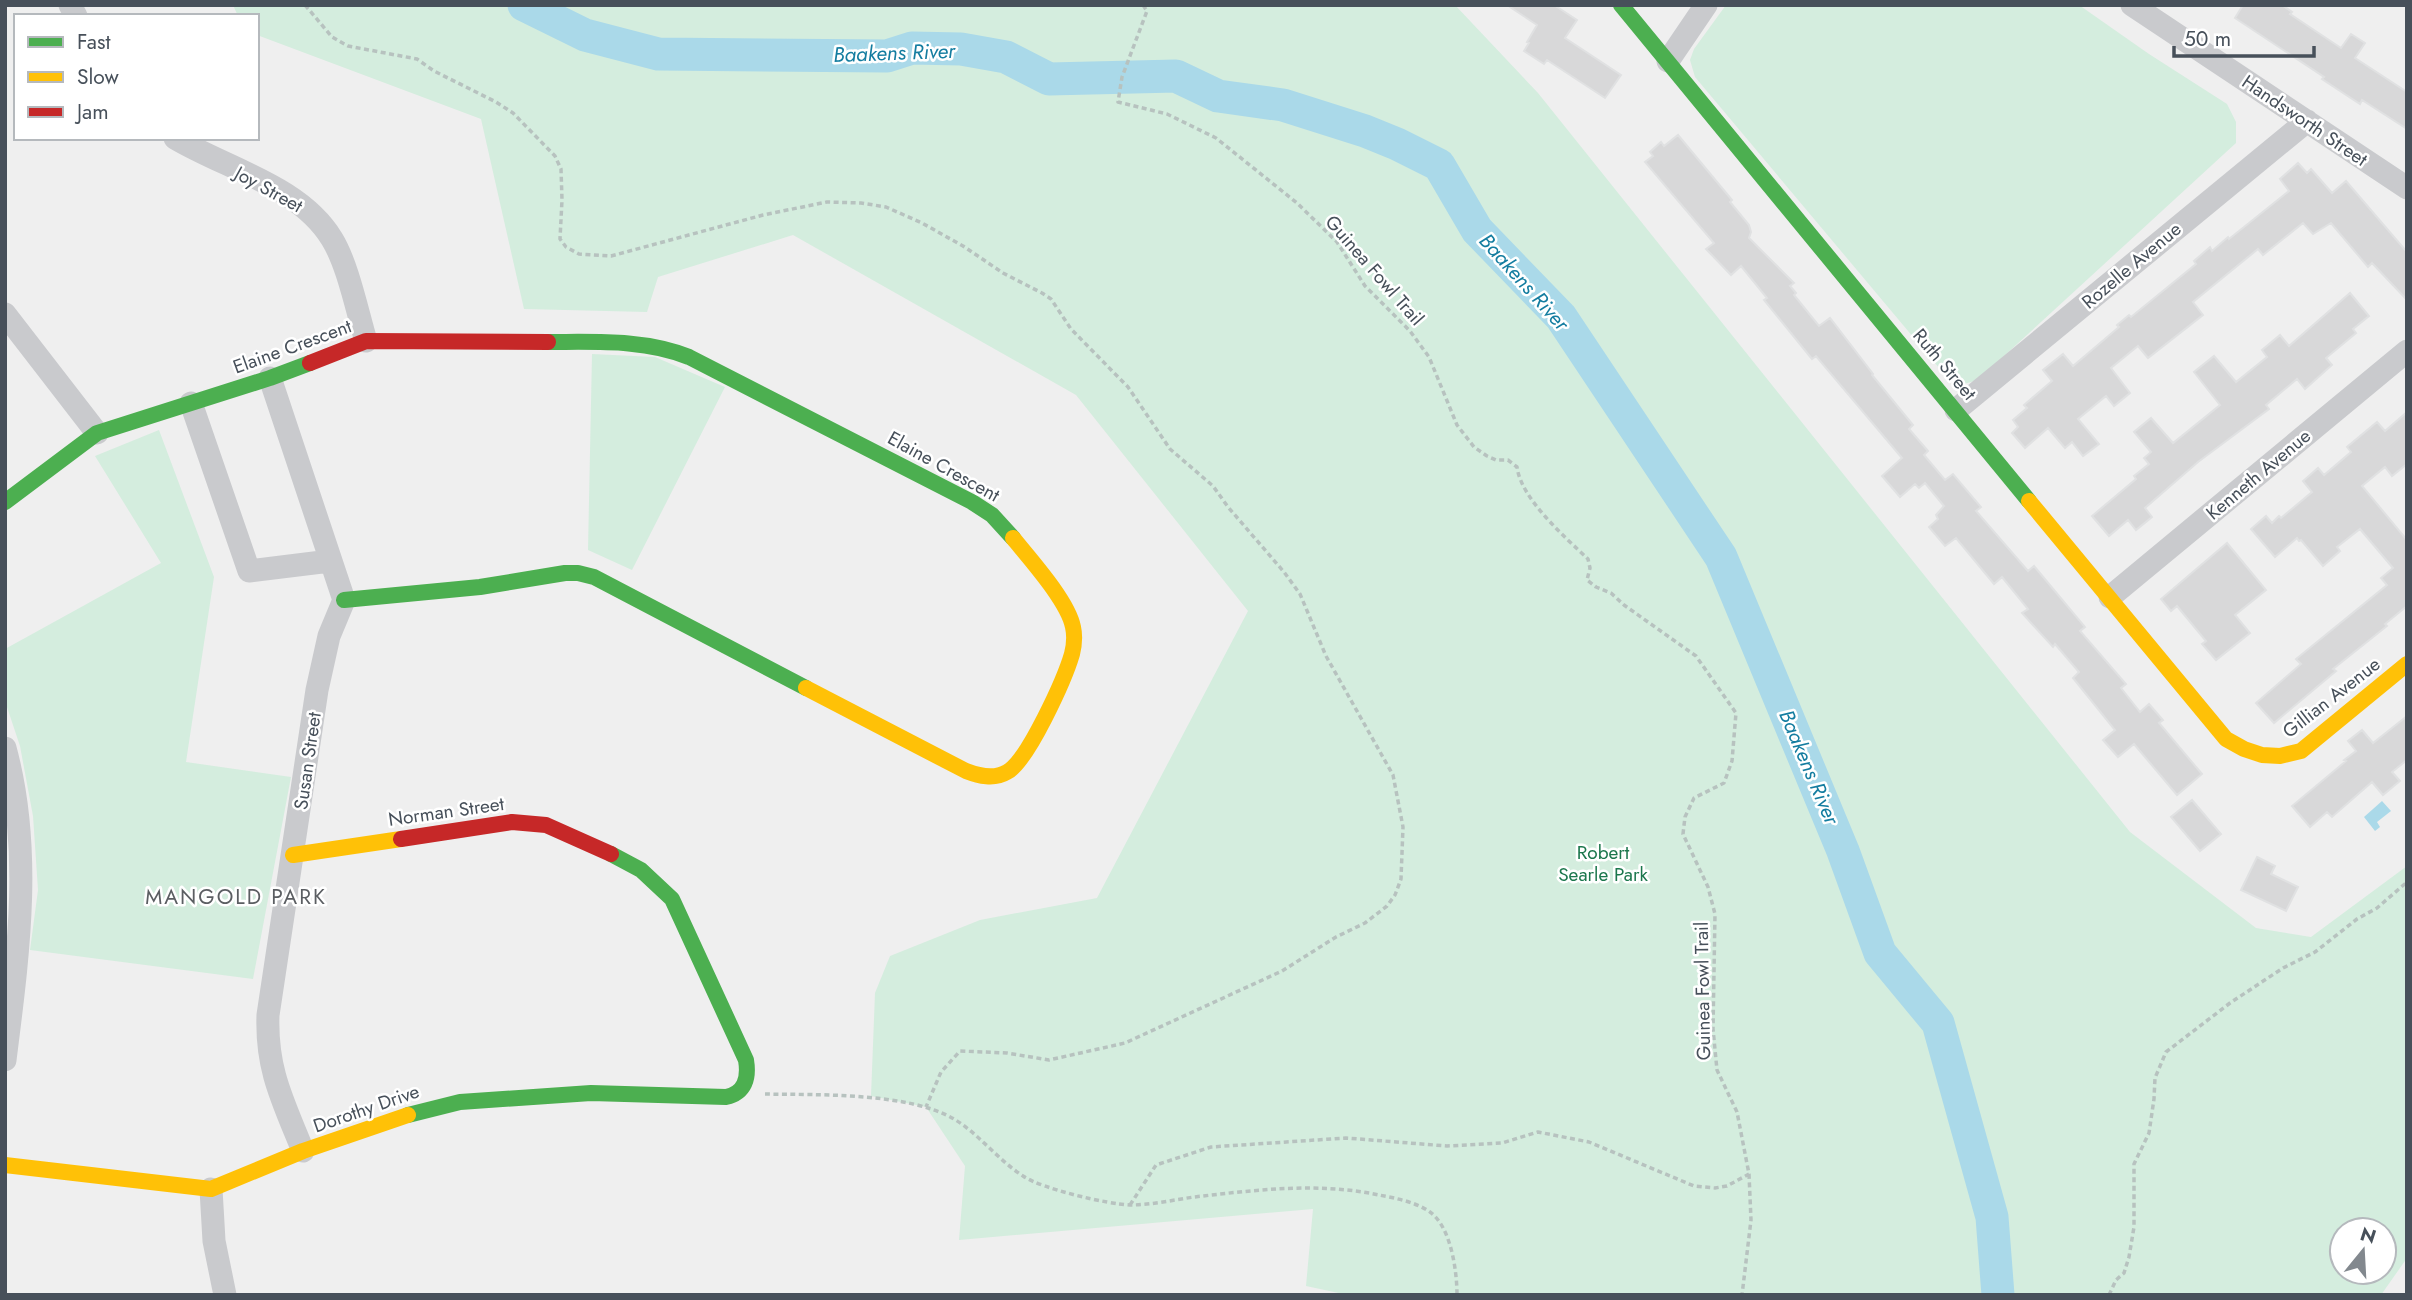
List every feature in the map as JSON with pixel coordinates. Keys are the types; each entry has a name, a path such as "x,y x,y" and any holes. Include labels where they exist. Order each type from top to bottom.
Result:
{"street":[{"name":"Ruth Street","path":"1621,5 2226,738 2238,747"},
{"path":"1668,61 1706,5"},
{"name":"Handsworth Street","path":"2132,5 2407,188"},
{"name":"Rozelle Avenue","path":"1956,410 2307,121"},
{"name":"Joy Street","path":"178,140 201,154 293,197 308,209 333,240 366,341"},
{"path":"5,314 97,433"},
{"name":"Elaine Crescent","path":"5,502 97,433 270,378 366,341 605,342 667,348 689,356 993,515 1058,597 1072,624 1074,637 1072,655 1028,749 1013,770 997,776 980,777 594,577 565,573 480,587 344,600"},
{"name":"Kenneth Avenue","path":"2110,597 2407,351"},
{"path":"270,378 344,600"},
{"path":"191,403 249,571 331,561"},
{"name":"Susan Street","path":"303,1151 273,1077 267,1035 268,1015 317,690 329,636 344,600"},
{"name":"Gillian Avenue","path":"2238,747 2256,755 2272,757 2301,751 2407,664"},
{"path":"5,748 14,779 22,893 5,1060"},
{"name":"Norman Street","path":"293,855 512,822 546,825 640,870 672,900 746,1060 747,1077 741,1090"},
{"name":"Dorothy Drive","path":"5,1165 211,1189 303,1151 425,1109 460,1102 591,1093 713,1097 733,1096 741,1090"},
{"path":"211,1189 214,1241 225,1295"}],"path":[{"name":"Guinea Fowl Trail","path":"1143,5 1147,11 1122,77 1118,103 1167,114 1216,138 1297,203 1337,242 1365,286 1410,331 1429,357 1457,425 1474,447 1496,460 1508,460 1517,467 1518,477 1544,514 1588,559 1590,568 1587,580 1611,593 1696,656 1736,713 1732,761 1724,783 1694,798 1685,817 1683,834 1708,887 1715,914 1713,1029 1717,1070 1737,1112 1749,1174 1751,1220 1742,1295"},
{"path":"2109,1295 2116,1280 2124,1273 2129,1257 2134,1227 2134,1164 2149,1133 2155,1079 2166,1052 2230,1003 2283,968 2315,952 2357,919 2377,908 2407,882"},
{"path":"741,1090 854,1096 926,1107 954,1119 1024,1177 1068,1194 1130,1205 1272,1188 1362,1192 1399,1199 1430,1212 1447,1235 1457,1280 1457,1295"},
{"path":"1130,1205 1156,1166 1211,1147 1346,1138 1447,1146 1502,1143 1538,1132 1589,1142 1695,1186 1727,1186 1749,1174"}],"green space":[{"name":"Robert Searle Park","path":"233,5 1455,5 1538,93 2130,832 2256,928 2311,937 2407,866 2407,1258 2398,1271 2398,1216 2328,1216 2328,1286 2387,1286 2381,1295 1348,1295 1306,1286 1313,1209 959,1240 965,1166 926,1107 871,1096 875,993 890,956 980,920 1097,898 1248,611 1076,395 793,235 658,277 647,312 524,309 481,119 259,36 259,14 237,14"},
{"path":"1726,5 2079,5 2227,104 2236,122 2236,143 1979,379 1965,383 1950,381 1695,77 1690,60 1694,49"},
{"path":"592,354 655,357 725,387 632,570 588,550"},
{"path":"159,430 214,577 186,762 291,777 253,979 30,950 38,890 33,816 20,746 5,701 5,649 161,563 95,456"}],"water":[{"path":"2382,801 2391,811 2377,822 2380,827 2375,831 2364,817"}],"building":[{"path":"1507,5 1554,5 1577,20 1565,38 1621,75 1605,98 1547,60 1544,64 1524,51 1537,25"},
{"path":"2243,5 2282,5 2292,12 2290,14 2341,48 2351,34 2365,43 2355,58 2407,92 2407,129 2362,100 2360,104 2235,18"},
{"path":"1678,135 1732,200 1730,202 1749,225 1749,238 1794,283 1790,286 1796,293 1794,295 1819,326 1830,318 1913,425 1909,429 1928,451 1924,455 1945,480 1953,474 1981,507 1976,511 2028,571 2034,566 2085,627 2080,631 2126,684 2121,688 2140,712 2149,704 2163,720 2159,723 2202,774 2177,795 2134,744 2118,757 2103,740 2115,730 2073,678 2079,672 2055,644 2053,647 2022,613 2028,609 2002,577 1994,584 1956,538 1945,546 1929,527 1938,519 1936,515 1944,506 1925,483 1919,488 1915,484 1900,497 1882,476 1902,458 1816,356 1812,359 1764,300 1767,298 1741,266 1731,275 1706,249 1714,243 1645,162 1653,156 1650,152 1661,142 1664,146"},
{"path":"2298,163 2307,173 2311,169 2332,193 2346,181 2407,252 2407,300 2372,263 2368,267 2331,223 2313,234 2303,223 2263,255 2258,249 2193,302 2203,315 2148,358 2138,346 2111,368 2130,393 2114,406 2106,396 2078,419 2099,444 2083,456 2072,442 2065,448 2048,428 2025,448 2012,433 2018,427 2013,420 2027,408 2024,405 2052,381 2043,370 2063,354 2073,366 2119,327 2117,325 2129,315 2131,317 2196,264 2194,261 2210,247 2212,251 2289,191 2280,179"},
{"path":"2350,293 2369,316 2353,329 2356,333 2326,358 2332,365 2305,389 2297,379 2266,405 2269,409 2198,462 2145,508 2152,517 2136,530 2128,520 2109,536 2092,516 2136,479 2134,476 2149,464 2144,458 2151,452 2134,432 2151,418 2173,443 2220,405 2194,372 2214,356 2236,382 2267,357 2262,350 2280,335 2289,346"},
{"path":"2407,412 2407,464 2392,476 2385,467 2362,486 2407,540 2407,606 2274,723 2256,703 2301,664 2296,659 2387,585 2381,578 2393,568 2360,529 2337,547 2340,551 2323,566 2297,538 2275,557 2251,529 2266,516 2272,523 2279,516 2281,518 2312,492 2303,481 2318,468 2324,475 2351,452 2347,447 2377,422 2385,431"},
{"path":"2227,543 2266,590 2235,615 2250,633 2216,660 2202,644 2206,641 2177,606 2171,611 2161,599"},
{"path":"2407,716 2407,760 2392,772 2400,781 2383,795 2372,782 2332,817 2327,812 2310,827 2292,806 2356,751 2348,741 2362,730 2373,743"},
{"path":"2192,800 2221,834 2200,851 2171,817"},
{"path":"2257,857 2275,866 2271,874 2298,887 2286,911 2241,890"}],"waterway":[{"name":"Baakens River","path":"524,5 585,35 658,54 887,56 912,48 961,49 1006,57 1049,79 1176,76 1218,96 1283,105 1365,131 1439,165 1477,230 1561,317 1721,557 1843,851 1880,953 1938,1023 1992,1217 1998,1295"}],"traffic: fast":[{"path":"1621,5 2029,501"},
{"path":"548,342 637,344 689,357 972,502 992,515 1013,538"},
{"path":"5,502 97,433 310,363"},
{"path":"344,600 480,587 578,573 594,577 806,688"},
{"path":"408,1115 460,1102 591,1093 726,1097 738,1092 746,1079 746,1060 672,899 641,870 611,854"}],"traffic: slow":[{"path":"2029,501 2226,739 2244,749 2262,755 2280,756 2301,751 2407,664"},
{"path":"806,688 966,771 992,777 1007,772 1016,765 1045,718 1068,666 1074,637 1070,617 1064,605 1013,538"},
{"path":"293,855 401,839"},
{"path":"5,1165 211,1189 303,1151 408,1115"}],"traffic: jam":[{"path":"310,363 366,341 548,342"},
{"path":"401,839 512,822 546,825 611,854"}],"district":[{"name":"MANGOLD PARK","path":"236,897"}]}
